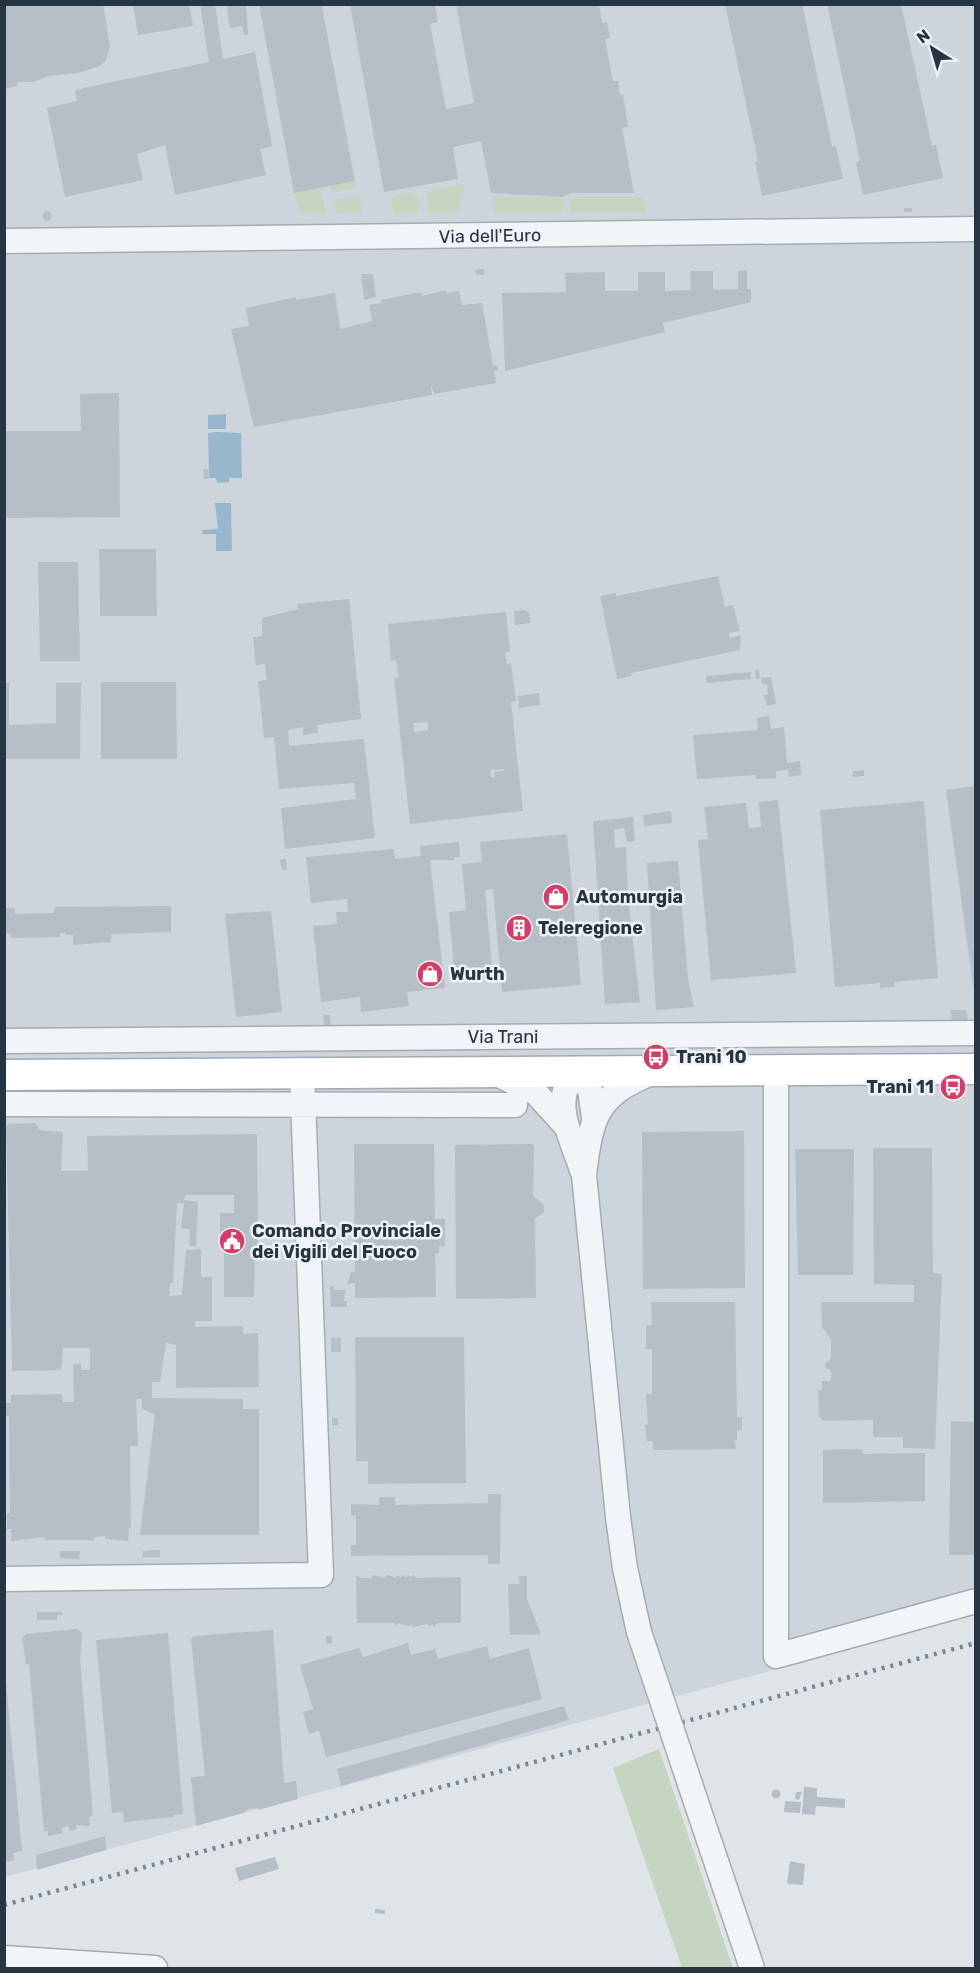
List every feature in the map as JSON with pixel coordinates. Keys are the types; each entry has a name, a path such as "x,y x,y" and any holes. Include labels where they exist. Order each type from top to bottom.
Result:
{"main road":[{"name":"Via Trani","path":"4,1075 975,1069"}],"street":[{"name":"Via dell'Euro","path":"4,241 975,229"},
{"name":"Via Trani","path":"4,1041 975,1033"},
{"path":"725,1035 729,1070"},
{"path":"444,1037 450,1074"},
{"path":"30,1041 35,1075"},
{"path":"776,1070 776,1656 975,1601"},
{"path":"594,1117 605,1103 623,1088 659,1071"},
{"path":"584,1175 594,1117 590,1090 576,1072 567,1083 562,1099 569,1131 584,1175 625,1568 639,1632 752,1968"},
{"path":"4,1579 321,1575 302,1073"},
{"path":"494,1073 527,1087 544,1099 569,1131"},
{"path":"4,1104 515,1105"},
{"path":"4,1958 155,1968"}],"shaded area":[{"path":"5,5 975,5 975,1612 759,1674 5,1877"}],"green space":[{"path":"355,181 356,188 332,192 330,186"},
{"path":"465,185 458,213 430,213 426,197 432,190"},
{"path":"320,188 326,213 301,213 294,193"},
{"path":"411,192 419,198 418,213 394,213 391,197"},
{"path":"359,196 362,213 337,213 333,200"},
{"path":"492,197 554,197 563,200 562,213 495,213"},
{"path":"644,197 647,212 570,212 570,199"},
{"path":"659,1749 733,1968 682,1968 613,1768"}],"water":[{"path":"226,414 226,429 208,429 208,415"},
{"path":"208,433 241,433 242,478 229,478 229,482 217,483 216,478 209,478"},
{"path":"215,503 231,503 232,551 216,551 216,534 203,534 202,530 218,529"}],"building":[{"path":"4,4 103,4 110,47 106,60 100,66 78,73 49,76 33,82 17,82 17,86 4,89"},
{"path":"133,4 189,4 193,26 138,35"},
{"path":"200,4 215,4 223,59 255,52 272,146 260,149 266,175 175,195 165,145 137,154 143,180 65,197 47,108 77,101 75,91 83,88 209,62"},
{"path":"226,4 246,4 248,34 244,35 242,26 230,28"},
{"path":"259,4 331,4 322,7 355,181 294,193"},
{"path":"350,4 435,4 438,22 430,24 446,109 474,103 456,4 599,4 602,23 607,22 610,38 605,39 613,81 618,81 620,95 623,94 628,127 622,128 634,193 571,193 563,197 491,193 481,141 453,147 458,179 384,192"},
{"path":"725,4 802,4 832,146 836,146 843,179 762,196 755,162 758,161"},
{"path":"827,4 901,4 932,146 936,145 943,178 863,195 856,162 860,161"},
{"path":"904,208 912,208 912,212 904,212"},
{"path":"47,212 51,216 47,220 43,216"},
{"path":"484,269 484,275 476,274 475,270"},
{"path":"747,270 747,289 751,289 751,302 663,323 665,332 505,371 502,293 566,292 565,273 605,272 605,291 638,291 638,272 665,272 665,291 691,290 690,271 713,271 713,290 738,289 738,271"},
{"path":"361,274 373,274 376,297 364,300"},
{"path":"446,290 447,293 459,291 462,305 482,303 493,366 497,365 498,370 494,371 496,383 434,394 431,385 432,395 254,427 231,329 249,326 246,308 296,297 296,300 335,293 340,329 372,321 369,305 382,303 381,300 421,292 422,296"},
{"path":"119,393 120,517 5,518 5,431 81,431 80,394"},
{"path":"203,469 208,469 209,479 204,479"},
{"path":"99,549 156,549 157,616 100,616"},
{"path":"38,562 78,562 80,661 40,661"},
{"path":"718,576 725,607 733,605 740,631 729,633 730,638 741,635 740,650 631,673 632,676 617,679 600,596 616,593 616,596"},
{"path":"349,599 361,719 317,725 318,733 303,735 303,727 288,730 289,746 364,739 375,838 285,849 281,808 356,799 354,783 279,789 274,737 264,738 258,681 267,680 265,664 256,665 253,637 262,636 262,618 298,609 297,604"},
{"path":"525,610 529,613 531,623 515,625 514,611"},
{"path":"506,612 510,652 505,652 507,664 511,663 516,701 511,702 523,811 410,824 394,678 399,678 396,660 391,661 388,624","holes":["428,722 428,730 414,732 413,723","504,769 504,771 494,772 495,777 491,778 490,770"]},
{"path":"755,670 759,670 760,678 756,679"},
{"path":"751,672 751,679 707,683 706,676"},
{"path":"771,677 776,704 767,706 764,695 768,695 767,684 762,684 761,678"},
{"path":"101,682 176,682 177,759 101,759"},
{"path":"4,683 9,683 9,725 56,723 56,683 81,683 80,759 4,759"},
{"path":"539,693 540,705 519,708 518,696"},
{"path":"769,716 771,729 784,727 787,763 800,761 801,775 789,777 788,770 776,771 776,778 756,779 756,775 697,779 693,735 758,730 757,718"},
{"path":"864,770 864,776 853,777 853,771"},
{"path":"975,786 975,991 974,991 946,790"},
{"path":"778,800 796,973 711,980 698,840 708,839 704,807 746,803 749,828 761,827 759,802"},
{"path":"924,801 938,978 894,982 895,987 880,988 880,983 835,987 820,810"},
{"path":"671,811 672,823 644,826 643,815"},
{"path":"633,817 635,841 627,842 624,828 614,830 615,848 626,847 628,898 640,1002 605,1004 593,821"},
{"path":"567,834 581,985 502,992 493,889 485,890 493,976 455,980 449,912 466,910 462,864 482,862 480,842"},
{"path":"459,842 460,857 454,857 455,860 430,860 445,988 407,992 409,1006 361,1012 360,997 321,1002 313,926 337,924 336,912 348,912 347,899 311,903 306,857 394,849 395,859 421,856 420,846"},
{"path":"286,859 287,870 282,870 280,860"},
{"path":"678,861 688,978 694,1007 656,1010 647,863"},
{"path":"171,906 171,932 111,934 111,942 73,945 73,935 66,935 66,933 60,933 60,937 11,938 11,934 4,934 4,908 15,908 15,914 54,913 55,907"},
{"path":"271,911 282,1012 236,1017 225,914"},
{"path":"951,1010 966,1010 968,1022 952,1021"},
{"path":"323,1015 330,1015 331,1025 324,1026"},
{"path":"35,1123 40,1130 63,1132 61,1171 88,1171 87,1136 257,1134 258,1249 255,1249 254,1297 224,1297 224,1249 220,1249 220,1213 234,1213 234,1195 185,1195 184,1200 198,1202 196,1246 189,1246 190,1229 181,1228 184,1204 177,1203 173,1283 170,1283 169,1296 182,1295 186,1250 201,1249 201,1277 212,1277 212,1321 195,1321 195,1327 243,1326 243,1334 258,1333 259,1387 176,1388 176,1345 166,1343 160,1382 152,1382 152,1398 243,1399 243,1409 259,1409 259,1535 140,1535 155,1414 142,1409 142,1399 136,1399 138,1446 130,1446 131,1529 129,1528 128,1541 105,1539 105,1536 94,1537 94,1540 45,1540 45,1537 11,1541 11,1529 7,1529 7,1513 10,1513 9,1416 4,1416 4,1403 11,1403 11,1395 62,1394 63,1402 74,1402 73,1364 81,1364 81,1370 90,1370 90,1348 63,1348 61,1370 12,1371 6,1127 8,1124"},
{"path":"744,1131 745,1288 643,1289 642,1132"},
{"path":"354,1144 434,1144 435,1219 445,1219 445,1246 439,1246 439,1253 435,1253 436,1297 355,1298 355,1283 347,1284 351,1272 355,1272"},
{"path":"532,1144 534,1147 533,1196 544,1205 544,1213 535,1218 536,1298 456,1299 455,1145"},
{"path":"873,1148 932,1148 933,1273 942,1274 935,1449 903,1448 903,1437 873,1437 873,1420 823,1421 819,1417 818,1390 822,1390 822,1381 831,1381 831,1370 826,1368 825,1364 831,1358 831,1339 822,1327 821,1302 914,1302 914,1285 874,1284"},
{"path":"795,1149 854,1149 853,1275 798,1275"},
{"path":"330,1286 334,1286 334,1290 345,1290 344,1301 347,1301 347,1307 331,1307"},
{"path":"651,1302 735,1302 737,1417 742,1417 742,1430 737,1430 737,1440 735,1440 736,1449 653,1450 653,1441 647,1441 646,1394 652,1394 652,1349 646,1349 646,1326 652,1325"},
{"path":"355,1337 464,1337 466,1483 368,1484 368,1461 356,1461"},
{"path":"331,1338 341,1338 341,1352 331,1352"},
{"path":"332,1418 338,1418 338,1425 332,1425"},
{"path":"951,1421 975,1422 975,1555 949,1555"},
{"path":"823,1450 863,1450 863,1454 925,1453 925,1501 823,1503"},
{"path":"488,1494 501,1494 500,1564 488,1564 488,1555 351,1556 351,1545 356,1545 356,1515 351,1516 351,1504 379,1505 379,1497 395,1497 395,1505 488,1503"},
{"path":"160,1550 160,1557 143,1557 143,1551"},
{"path":"60,1551 80,1551 79,1559 60,1558"},
{"path":"356,1575 361,1578 372,1578 373,1575 384,1578 387,1575 396,1578 397,1575 401,1578 403,1575 406,1578 408,1575 416,1578 461,1577 461,1623 438,1623 433,1627 433,1624 429,1627 428,1624 412,1627 412,1624 409,1626 398,1623 395,1627 395,1623 357,1623"},
{"path":"519,1576 527,1576 527,1599 541,1634 510,1635 508,1584 520,1584"},
{"path":"37,1612 62,1612 62,1615 57,1615 57,1620 37,1620"},
{"path":"77,1629 82,1633 80,1659 93,1816 89,1817 90,1826 76,1825 77,1829 70,1831 68,1826 61,1828 63,1833 48,1836 48,1831 44,1832 29,1664 26,1664 22,1638 26,1634"},
{"path":"273,1630 284,1783 296,1781 298,1799 258,1810 259,1808 248,1809 243,1813 196,1826 191,1777 205,1776 191,1639 193,1636"},
{"path":"168,1633 183,1814 124,1822 123,1812 112,1813 96,1640"},
{"path":"326,1636 332,1636 332,1643 326,1644"},
{"path":"408,1643 411,1655 435,1649 438,1659 487,1646 490,1659 529,1648 542,1699 326,1757 319,1731 309,1734 303,1712 313,1709 300,1665 359,1648 363,1657"},
{"path":"4,1661 22,1851 13,1853 15,1860 6,1862"},
{"path":"564,1706 569,1720 341,1786 337,1769"},
{"path":"804,1787 817,1788 817,1797 845,1799 845,1808 816,1806 815,1815 802,1814"},
{"path":"776,1790 780,1794 776,1798 772,1794"},
{"path":"796,1792 802,1792 799,1800 795,1799"},
{"path":"785,1801 801,1802 800,1813 784,1812"},
{"path":"105,1836 106,1850 37,1870 36,1855"},
{"path":"275,1857 279,1869 239,1881 235,1868"},
{"path":"790,1861 805,1864 803,1885 787,1884"},
{"path":"375,1909 385,1910 385,1914 375,1913"}],"railway":[{"path":"4,1905 976,1643"}],"place":[{"name":"Automurgia","path":"556,897"},
{"name":"Teleregione","path":"519,928"},
{"name":"Wurth","path":"430,974"},
{"name":"Trani 10","path":"656,1057"},
{"name":"Trani 11","path":"953,1087"},
{"name":"Comando Provinciale dei Vigili del Fuoco","path":"232,1241"}]}
